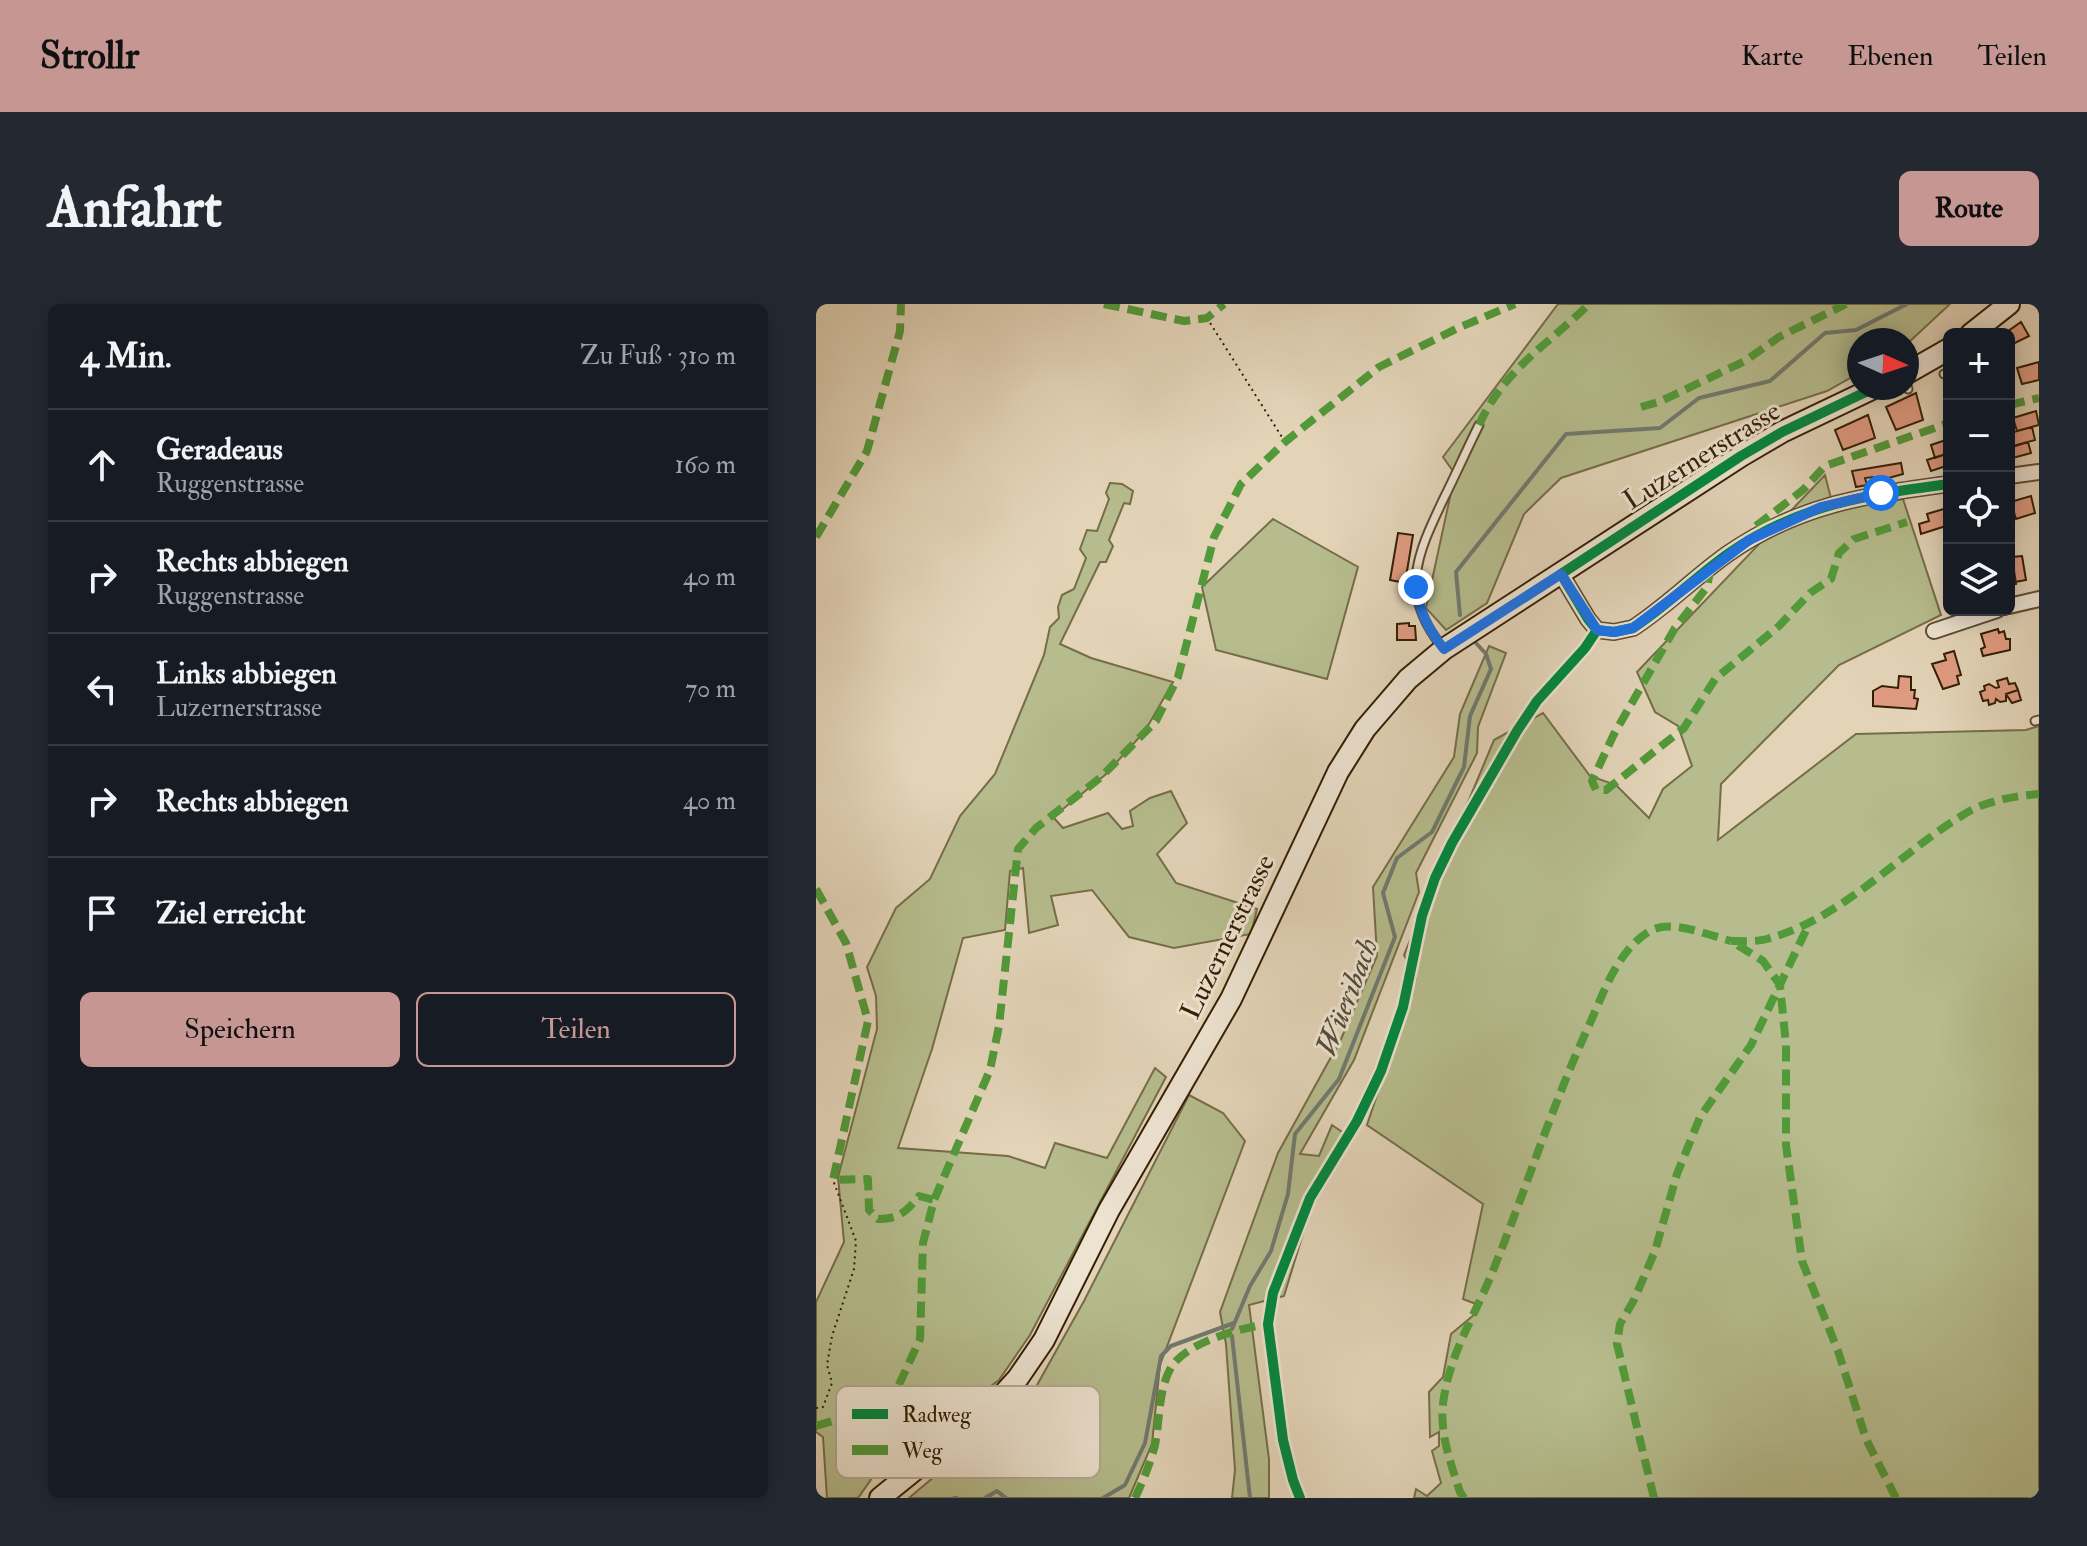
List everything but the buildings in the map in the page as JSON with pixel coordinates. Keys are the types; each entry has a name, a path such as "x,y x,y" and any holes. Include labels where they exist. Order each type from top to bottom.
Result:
{"main road":[{"path":"1979,328 2009,304"},
{"path":"1919,373 1943,354"},
{"name":"Luzernerstrasse","path":"1011,1386 1044,1340 1109,1210 1231,999 1338,772 1365,729 1408,679 1444,649 1741,456 1848,400"},
{"name":"Luzernerstrasse","path":"880,1498 905,1478"}],"street":[{"path":"2015,475 2039,472"},
{"path":"1561,574 1597,630 1614,632 1633,628 1749,540 1821,507 1869,495 1943,485"},
{"path":"2015,605 2039,599"},
{"path":"1934,631 1979,616"}],"lane":[{"path":"1444,649 1420,612 1416,587 1420,548 1479,425"}],"path":[{"path":"1207,318 1285,442"},
{"path":"816,1408 823,1407 832,1383 827,1365 832,1336 854,1269 856,1241 833,1180"}],"green space":[{"path":"1558,304 1950,304 1919,333 1919,328 1847,328 1847,380 1827,391 1561,478 1524,514 1487,603 1446,630 1426,608 1455,474 1443,457"},
{"path":"1825,475 1834,510 1903,499 1941,615 1839,665 1721,784 1718,840 1856,734 2026,730 2039,726 2039,1498 1414,1498 1416,1489 1427,1496 1441,1483 1432,1451 1439,1446 1439,1432 1430,1437 1429,1392 1443,1377 1451,1334 1475,1314 1476,1304 1463,1299 1483,1204 1367,1125 1416,978 1404,955 1494,740 1543,713 1590,776 1616,785 1649,818 1663,789 1692,766 1678,726 1655,712 1637,672"},
{"path":"1110,483 1122,484 1133,491 1130,504 1124,503 1109,540 1113,546 1106,562 1100,562 1060,644 1091,658 1173,682 1145,731 1105,775 1053,817 1063,828 1108,813 1122,829 1133,826 1130,811 1150,798 1171,791 1187,823 1157,854 1176,883 1257,909 1251,934 1174,948 1129,937 1092,890 1051,896 1058,925 1029,933 1023,868 1010,871 1005,930 963,938 932,1049 898,1148 1008,1156 1045,1168 1055,1143 1107,1158 1155,1068 1166,1077 1030,1335 999,1380 991,1386 836,1386 836,1478 872,1478 858,1498 827,1498 823,1437 816,1432 816,1302 844,1242 838,1177 877,1029 876,996 867,967 896,908 930,879 960,816 995,774 1044,655 1050,627 1059,618 1058,607 1062,595 1074,589 1086,558 1080,549 1087,530 1097,531 1109,499 1106,493"},
{"path":"1273,519 1358,567 1327,679 1216,650 1202,587"},
{"path":"1489,646 1506,653 1478,727 1477,753 1416,873 1419,892 1354,1060 1300,1154 1319,1156 1332,1125 1345,1134 1324,1165 1284,1296 1249,1305 1269,1459 1269,1498 1232,1498 1235,1470 1226,1344 1220,1312 1278,1153 1341,1039 1377,956 1373,887 1454,757 1460,714"},
{"path":"1189,1095 1223,1113 1245,1141 1160,1365 1152,1444 1129,1498 909,1498 933,1478 1100,1478 1100,1386 1036,1386 1084,1301"}],"waterway":[{"name":"Wüeribach","path":"1460,615 1456,572 1566,434 1660,428 1699,398 1770,381 1825,333 1856,330 1907,304"},
{"name":"Wüeribach","path":"1232,1329 1250,1286 1271,1251 1288,1194 1295,1134 1339,1079 1395,937 1383,893 1397,858 1432,832 1464,767 1470,716 1491,669 1486,654 1476,643"},
{"path":"1103,1498 1125,1485 1145,1443 1161,1356 1171,1346 1234,1323"},
{"name":"Wüeribach","path":"1232,1336 1250,1498"},
{"path":"985,1498 997,1491 1006,1498"}],"marked path":[{"path":"816,537 867,451 900,331 901,304"},
{"path":"1104,304 1184,321 1207,318 1224,304"},
{"path":"898,1386 920,1339 923,1243 934,1200 990,1070 999,1026 1018,849 1036,828 1100,778 1156,721 1178,677 1214,537 1241,484 1285,442 1379,367 1515,304"},
{"path":"1479,425 1489,405 1514,373 1589,304"},
{"path":"1641,407 1659,402 1745,361 1779,337 1846,304"},
{"path":"2015,404 2039,398"},
{"path":"1756,526 1803,490 1825,466 1943,425"},
{"path":"1711,567 1707,587 1675,628 1614,734 1592,781 1596,790 1606,790 1684,728 1715,679 1779,626 1810,593 1831,579 1839,553 1854,539 1907,522"},
{"path":"1896,1498 1866,1439 1838,1351 1802,1261 1786,1145 1786,1045 1780,985 1763,961 1731,941 1763,940 1795,929 1845,901 1971,810 2000,800 2039,794"},
{"path":"816,889 846,943 868,1021 833,1180 868,1179 869,1210 878,1219 902,1214 919,1196 934,1200"},
{"path":"1654,1498 1617,1344 1620,1324 1655,1251 1677,1174 1700,1117 1751,1045 1810,922"},
{"path":"1464,1498 1452,1469 1444,1433 1447,1380 1504,1242 1563,1085 1606,986 1628,950 1637,940 1657,928 1678,927 1731,941"},
{"path":"1135,1498 1153,1452 1162,1394 1172,1366 1202,1343 1268,1324"},
{"path":"816,1426 836,1420"}],"cycle path":[{"path":"1849,400 1782,432 1741,456 1561,574 1597,630 1614,632 1633,628 1729,553 1782,523 1835,504 1943,485"},
{"path":"1300,1498 1283,1440 1268,1324 1273,1293 1310,1198 1357,1121 1381,1071 1403,1007 1422,916 1435,878 1452,843 1537,701 1585,648 1597,630"}],"route":[{"path":"1416,587 1420,612 1444,649 1561,574 1597,630 1614,632 1633,628 1652,616 1727,554 1749,540 1821,507 1881,493"}]}
